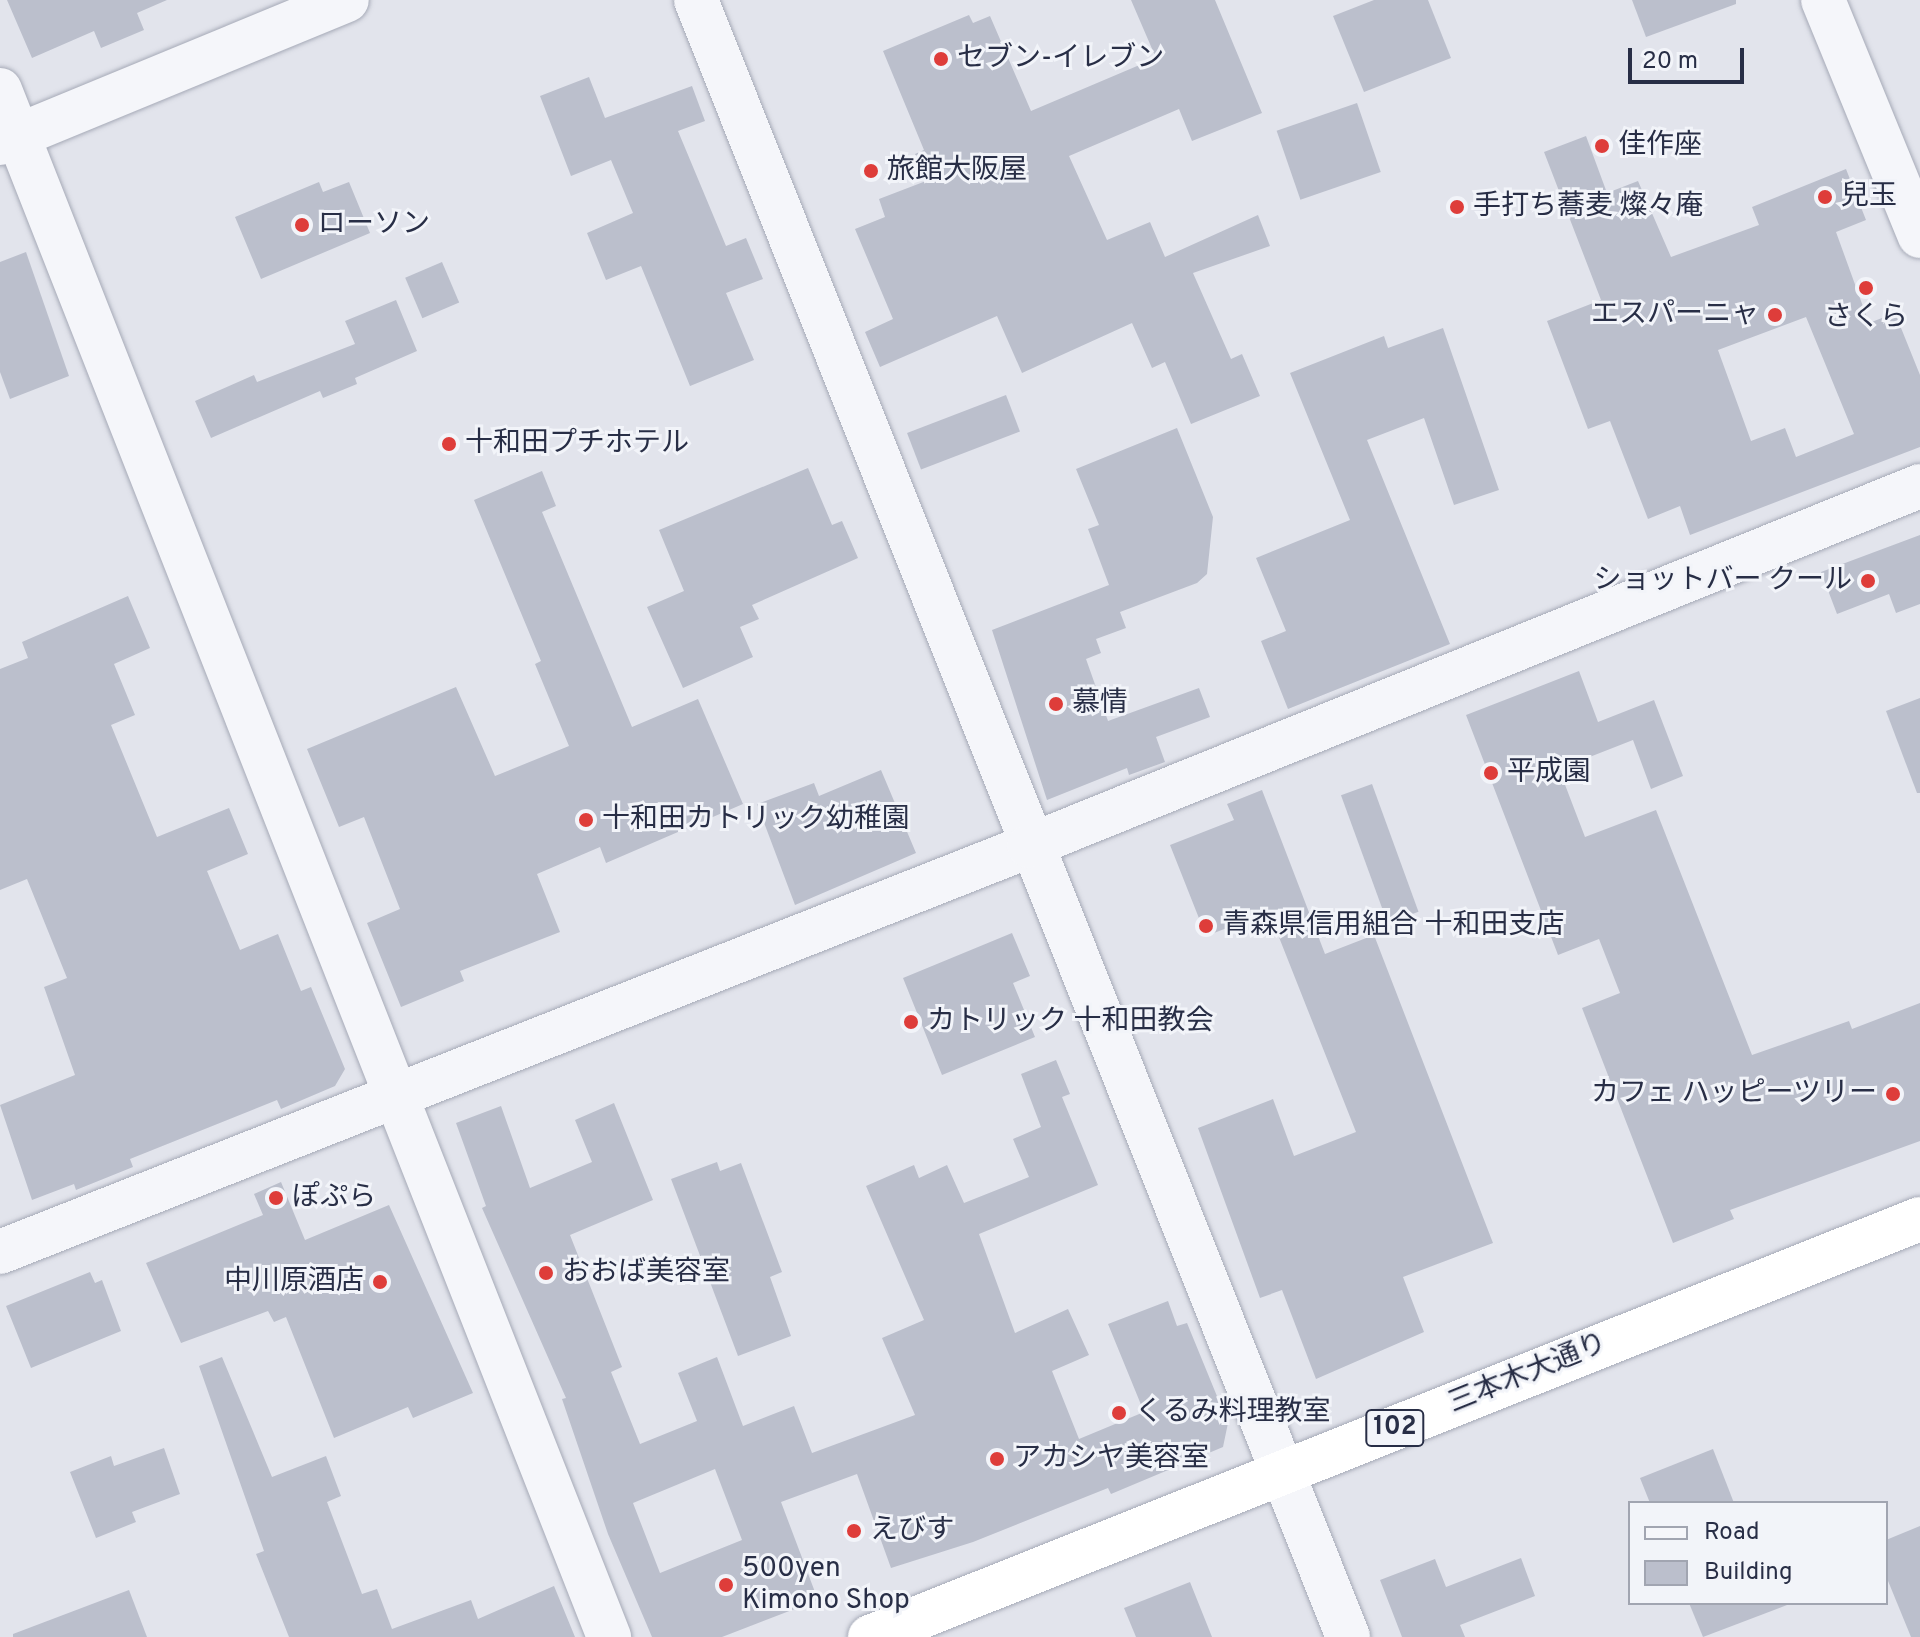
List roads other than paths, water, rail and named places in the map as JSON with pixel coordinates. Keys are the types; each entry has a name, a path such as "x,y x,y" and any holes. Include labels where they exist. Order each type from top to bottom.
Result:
{"highway":[{"name":"三本木大通り","path":"870,1637 1920,1219"}],"street":[{"path":"696,0 1029,846 1348,1637"},
{"path":"1823,0 1920,236"},
{"path":"9,139 340,1"},
{"path":"0,90 9,139 395,1094 609,1637"},
{"path":"0,1252 1029,846 1920,486"}],"place":[{"name":"セブン-イレブン","path":"941,59"},
{"name":"佳作座","path":"1602,146"},
{"name":"旅館大阪屋","path":"871,171"},
{"name":"兒玉","path":"1825,197"},
{"name":"手打ち蕎麦 燦々庵","path":"1457,207"},
{"name":"ローソン","path":"302,225"},
{"name":"さくら","path":"1866,288"},
{"name":"エスパーニャ","path":"1775,315"},
{"name":"十和田プチホテル","path":"449,444"},
{"name":"ショットバー クール","path":"1868,581"},
{"name":"慕情","path":"1056,704"},
{"name":"平成園","path":"1491,773"},
{"name":"十和田カトリック幼稚園","path":"586,820"},
{"name":"青森県信用組合 十和田支店","path":"1206,926"},
{"name":"カトリック 十和田教会","path":"911,1022"},
{"name":"カフェ ハッピーツリー","path":"1893,1094"},
{"name":"ぽぷら","path":"276,1198"},
{"name":"おおば美容室","path":"546,1273"},
{"name":"中川原酒店","path":"380,1282"},
{"name":"くるみ料理教室","path":"1119,1413"},
{"name":"アカシヤ美容室","path":"997,1459"},
{"name":"えびす","path":"854,1531"},
{"name":"500yen Kimono Shop","path":"726,1585"}]}
